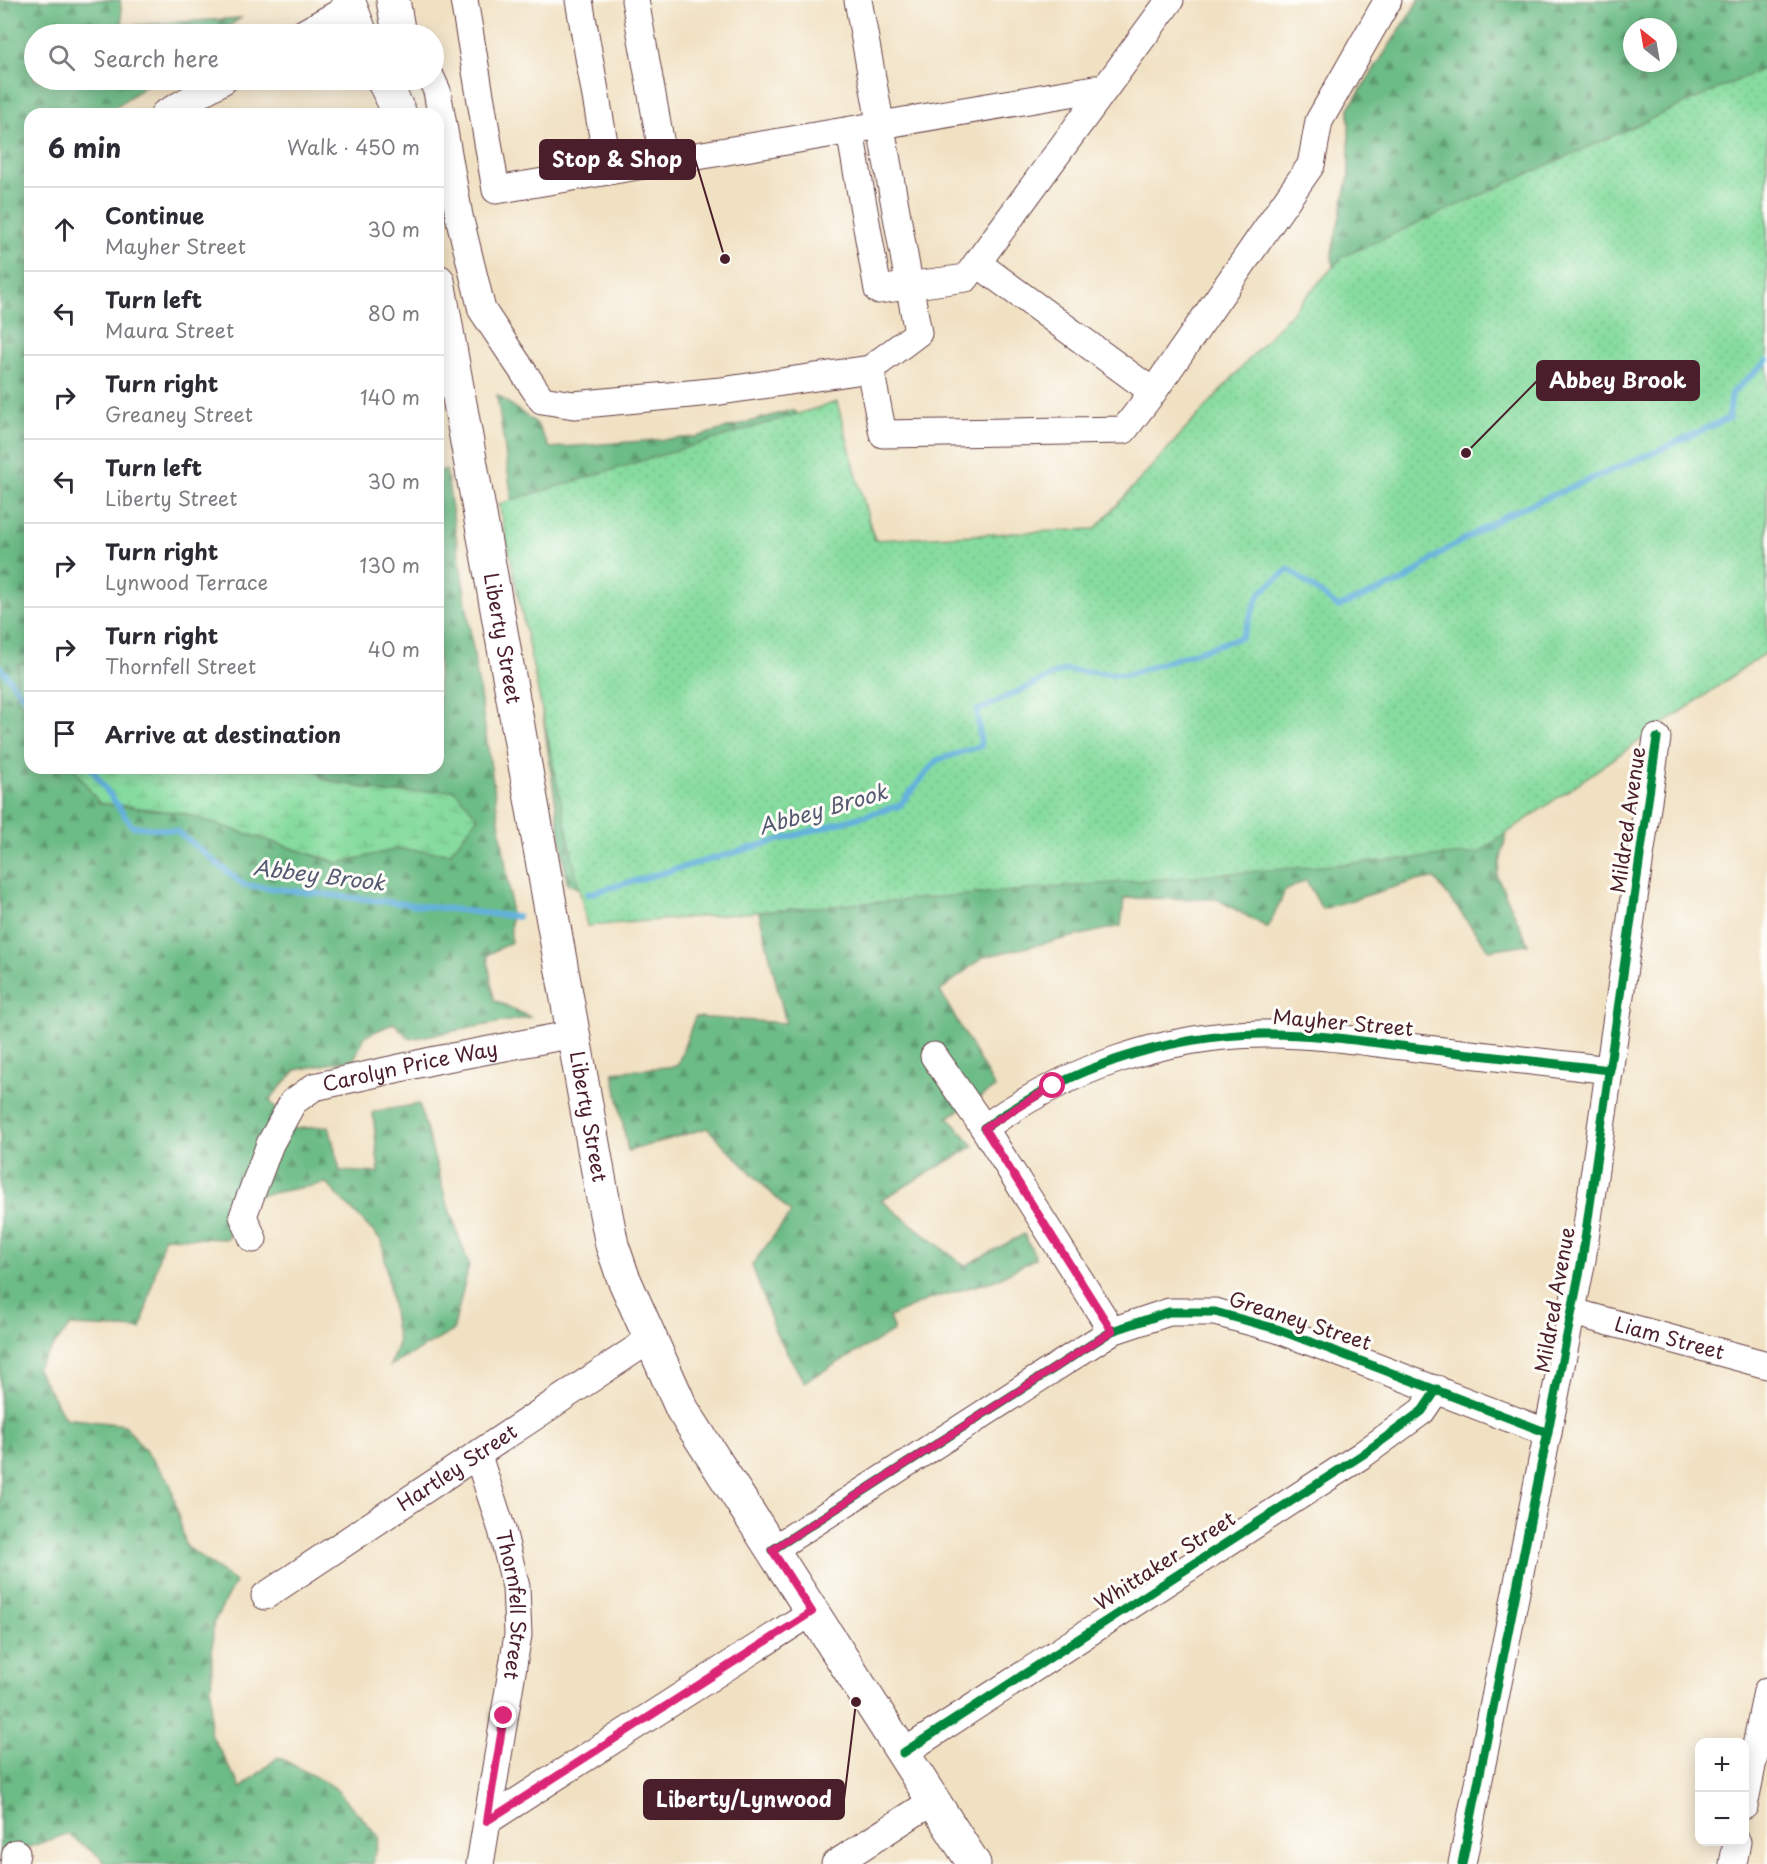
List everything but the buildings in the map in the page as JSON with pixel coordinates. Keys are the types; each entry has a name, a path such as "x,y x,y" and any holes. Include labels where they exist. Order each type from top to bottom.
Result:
{"main road":[{"path":"388,90 397,108"},
{"path":"407,90 410,108"},
{"name":"Liberty Street","path":"444,314 612,1245 622,1277 649,1340 687,1417 974,1864"}],"street":[{"path":"464,0 496,190 1106,87"},
{"path":"579,0 609,171"},
{"path":"634,0 664,162"},
{"path":"444,131 459,216 482,310 542,400 574,405 721,391 870,369 918,333 858,0"},
{"path":"850,131 878,290 909,288 966,278 1170,0"},
{"path":"870,369 883,434 1124,430 1311,165 1319,121 1388,0"},
{"path":"328,24 353,14"},
{"path":"175,108 206,90"},
{"path":"436,90 440,108"},
{"path":"977,263 1153,392"},
{"name":"Mildred Avenue","path":"1462,1864 1573,1312 1657,738"},
{"name":"Carolyn Price Way","path":"253,1239 243,1216 270,1144 293,1102 314,1087 436,1060 574,1034"},
{"name":"Mayher Street","path":"984,1128 1043,1091 1091,1069 1131,1055 1218,1037 1263,1034 1319,1037 1610,1071"},
{"path":"934,1056 984,1128 1112,1331"},
{"name":"Greaney Street","path":"772,1550 1112,1331 1169,1312 1215,1312 1277,1329 1548,1433"},
{"name":"Liam Street","path":"1573,1312 1767,1365"},
{"name":"Hartley Street","path":"265,1596 649,1340"},
{"name":"Whittaker Street","path":"903,1753 1362,1455 1422,1411 1437,1389"},
{"name":"Thornfell Street","path":"478,1456 502,1530 516,1587 518,1635 480,1864"},
{"path":"487,1821 812,1612"},
{"path":"1747,1792 1767,1691"},
{"path":"835,1864 933,1801"},
{"path":"1734,1864 1736,1846"}],"green space":[{"path":"0,0 120,0 123,24 24,24 24,90 140,90 114,108 24,108 24,664 18,666 17,698 24,706 24,774 78,774 99,803 182,813 338,863 397,849 451,853 454,790 388,793 323,779 319,774 444,774 444,470 446,470 510,894 511,942 487,955 494,1000 530,1017 410,1039 394,1023 365,1036 354,1059 296,1070 269,1100 294,1129 329,1126 340,1171 379,1173 373,1112 419,1104 448,1206 469,1265 453,1331 390,1366 398,1343 382,1241 326,1183 229,1201 228,1239 164,1237 141,1329 70,1326 36,1368 65,1418 125,1425 170,1482 186,1546 235,1582 213,1624 210,1733 241,1788 278,1757 334,1787 379,1837 373,1864 105,1864 100,1857 67,1834 0,1857"},
{"name":"Abbey Brook","path":"1419,0 1767,0 1767,597 1524,754 1497,876 1528,944 1489,950 1435,879 1414,881 1322,909 1306,880 1285,891 1268,928 1217,899 1124,898 1121,926 983,957 940,991 995,1088 948,1117 974,1146 881,1200 965,1266 1024,1234 1036,1258 995,1280 930,1299 889,1317 894,1331 804,1382 775,1331 752,1265 791,1213 707,1128 628,1151 613,1072 677,1066 695,1017 786,1023 754,891 628,910 567,883 497,395 536,423 550,448 696,437 792,410 837,440 879,550 1100,540 1334,289 1332,252 1349,176 1349,108"},
{"path":"241,18 232,24 152,24"},
{"name":"Abbey Brook","path":"1767,67 1767,652 1478,853 587,926 499,504 837,402 874,540 1095,529 1342,257"},
{"path":"24,663 24,706 17,698 18,665"},
{"path":"78,774 319,774 323,779 388,793 454,790 478,817 450,853 397,849 339,863 182,813 99,803"}],"waterway":[{"name":"Abbey Brook","path":"588,894 899,806 937,760 981,746 977,711 1064,670 1126,675 1242,637 1260,593 1289,569 1338,607 1405,580 1441,553 1506,515 1729,418 1732,393 1767,361"},
{"name":"Abbey Brook","path":"0,667 24,697"},
{"name":"Abbey Brook","path":"95,774 132,826 177,831 244,885 518,917"}],"cycle path":[{"path":"1462,1864 1582,1260 1657,738"},
{"path":"984,1128 1015,1107 1048,1089 1116,1060 1152,1049 1226,1036 1263,1034 1321,1036 1610,1070"},
{"path":"772,1550 1112,1331 1169,1312 1215,1312 1277,1329 1548,1433"},
{"path":"903,1753 1362,1455 1422,1411 1437,1389"}],"place":[{"name":"Stop & Shop","path":"725,259"},
{"name":"Abbey Brook","path":"1466,453"},
{"name":"Liberty/Lynwood","path":"856,1702"}],"route":[{"path":"504,1716 487,1821 721,1668 812,1612 772,1550 1112,1331 984,1128 1053,1086"}]}
